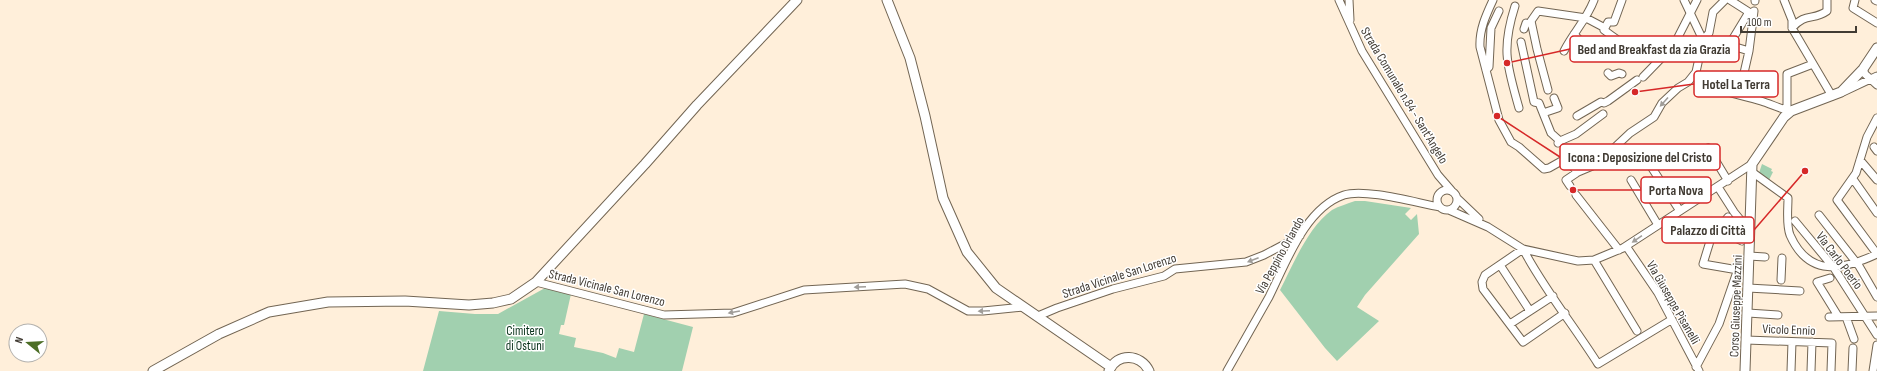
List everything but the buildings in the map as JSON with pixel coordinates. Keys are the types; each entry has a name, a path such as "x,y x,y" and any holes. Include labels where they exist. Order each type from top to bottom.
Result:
{"street":[{"path":"153,371 219,334 262,314 288,308 328,302 405,301 469,305 493,303 511,299 536,282 645,164 697,105 797,0"},
{"name":"Strada Comunale n.84 - Sant'Angelo","path":"1339,0 1362,51 1438,175 1451,190"},
{"name":"Strada Comunale n.84 - Sant'Angelo","path":"1349,0 1351,26"},
{"path":"1493,0 1484,20 1480,38 1480,49 1499,120 1511,142 1544,169 1549,168 1565,159 1578,172"},
{"path":"1564,51 1586,18 1594,0"},
{"path":"1605,28 1608,22 1614,22 1622,0"},
{"path":"1684,0 1703,40"},
{"path":"1577,116 1596,104 1608,101 1640,78 1674,45 1697,0"},
{"path":"1568,183 1578,172 1597,164 1630,133 1654,117 1662,103 1678,88 1688,82 1696,72 1703,40 1709,33 1713,12 1724,0"},
{"path":"1730,0 1752,13"},
{"path":"1784,0 1792,20 1792,28 1832,96"},
{"path":"1792,28 1800,19 1821,15 1827,11 1827,0"},
{"path":"1854,0 1853,8 1877,23"},
{"path":"889,2 910,58 926,116 943,198 967,252 996,288 1038,316 1110,369 1116,362 1129,357 1142,361 1149,371"},
{"path":"1515,6 1509,26 1506,55 1519,108"},
{"path":"1548,90 1532,21 1538,10 1586,18 1605,28 1604,30 1615,39 1642,55 1651,57"},
{"path":"1486,70 1489,67 1492,28 1499,11"},
{"path":"1739,95 1749,51 1752,13"},
{"path":"1749,51 1729,45 1752,13"},
{"path":"1574,34 1593,55"},
{"path":"1521,42 1534,102 1539,103 1552,133 1559,142 1576,134 1602,114"},
{"path":"1842,92 1863,69 1877,48"},
{"path":"1488,227 1439,204 1440,193 1445,190 1451,190 1465,208 1488,227 1523,249 1578,261 1594,260 1622,248 1718,186 1752,168 1788,111 1787,74 1813,64"},
{"path":"1863,69 1873,77 1877,85"},
{"path":"1696,72 1710,86 1759,100 1788,111 1832,96 1873,77"},
{"path":"1608,73 1611,76 1619,73 1622,74"},
{"path":"1543,113 1558,108 1554,98"},
{"path":"1752,168 1788,198 1790,235 1807,259 1825,267 1834,268 1856,264 1877,254 1837,200 1844,188 1853,179 1867,137 1877,118"},
{"path":"1686,161 1708,148 1728,181"},
{"path":"1860,160 1877,180"},
{"path":"1650,165 1680,211"},
{"name":"Corso Giuseppe Mazzini","path":"1745,371 1752,168"},
{"name":"Strada Comunale n.84 - Sant'Angelo","path":"1438,175 1440,193"},
{"path":"1853,179 1877,212"},
{"path":"1631,180 1658,225"},
{"path":"1718,186 1734,212 1744,223"},
{"name":"Via Peppino Orlando","path":"1227,371 1300,236 1312,218 1323,207 1345,194 1359,193 1429,205 1439,204"},
{"name":"Via Giuseppe Pisanelli","path":"1576,195 1622,248 1658,293 1699,371"},
{"path":"1449,210 1454,207 1457,198"},
{"path":"1819,215 1856,264 1877,297"},
{"path":"1696,367 1719,324 1739,268 1703,264 1712,238 1728,217"},
{"name":"Via Carlo Poerio","path":"1795,221 1834,268 1877,335"},
{"path":"1718,229 1742,241"},
{"name":"Strada Vicinale San Lorenzo","path":"1038,316 1113,289 1164,276 1175,269 1246,262 1264,255 1300,236"},
{"path":"1523,249 1484,275 1482,282 1483,288 1524,342 1565,313"},
{"path":"1523,249 1530,263 1598,364 1671,320"},
{"path":"1749,256 1764,257"},
{"path":"1781,280 1782,258"},
{"path":"1594,260 1637,331"},
{"path":"1500,265 1530,311"},
{"path":"1830,278 1817,282 1838,316"},
{"name":"Strada Vicinale San Lorenzo","path":"536,282 664,315 733,313 804,290 905,284 928,289 968,310 983,311 1023,307"},
{"path":"1748,288 1800,291"},
{"path":"1510,324 1553,296"},
{"path":"1748,313 1778,315"},
{"path":"1829,317 1877,316"},
{"path":"1846,317 1854,339"},
{"name":"Vicolo Ennio","path":"1746,340 1832,343 1831,371"},
{"path":"1791,371 1792,342"},
{"path":"1811,371 1812,342"},
{"path":"1873,371 1876,362 1877,345"},
{"path":"1852,371 1853,348"}],"green space":[{"path":"1762,164 1772,169 1771,171 1773,172 1769,180 1759,173"},
{"path":"1355,201 1365,201 1411,208 1405,214 1411,220 1417,214 1419,234 1365,295 1357,307 1379,321 1337,361 1325,348 1280,290 1308,236 1323,217 1340,206"},
{"name":"Cimitero di Ostuni","path":"545,288 571,294 564,325 561,325 559,334 576,338 574,347 603,353 616,358 619,348 634,352 644,314 693,327 682,371 423,371 439,311 498,314"}],"place":[{"name":"Bed and Breakfast da zia Grazia","path":"1507,63"},
{"name":"Hotel La Terra","path":"1635,92"},
{"name":"Icona : Deposizione del Cristo","path":"1497,116"},
{"name":"Palazzo di Città","path":"1805,171"},
{"name":"Porta Nova","path":"1573,190"}]}
